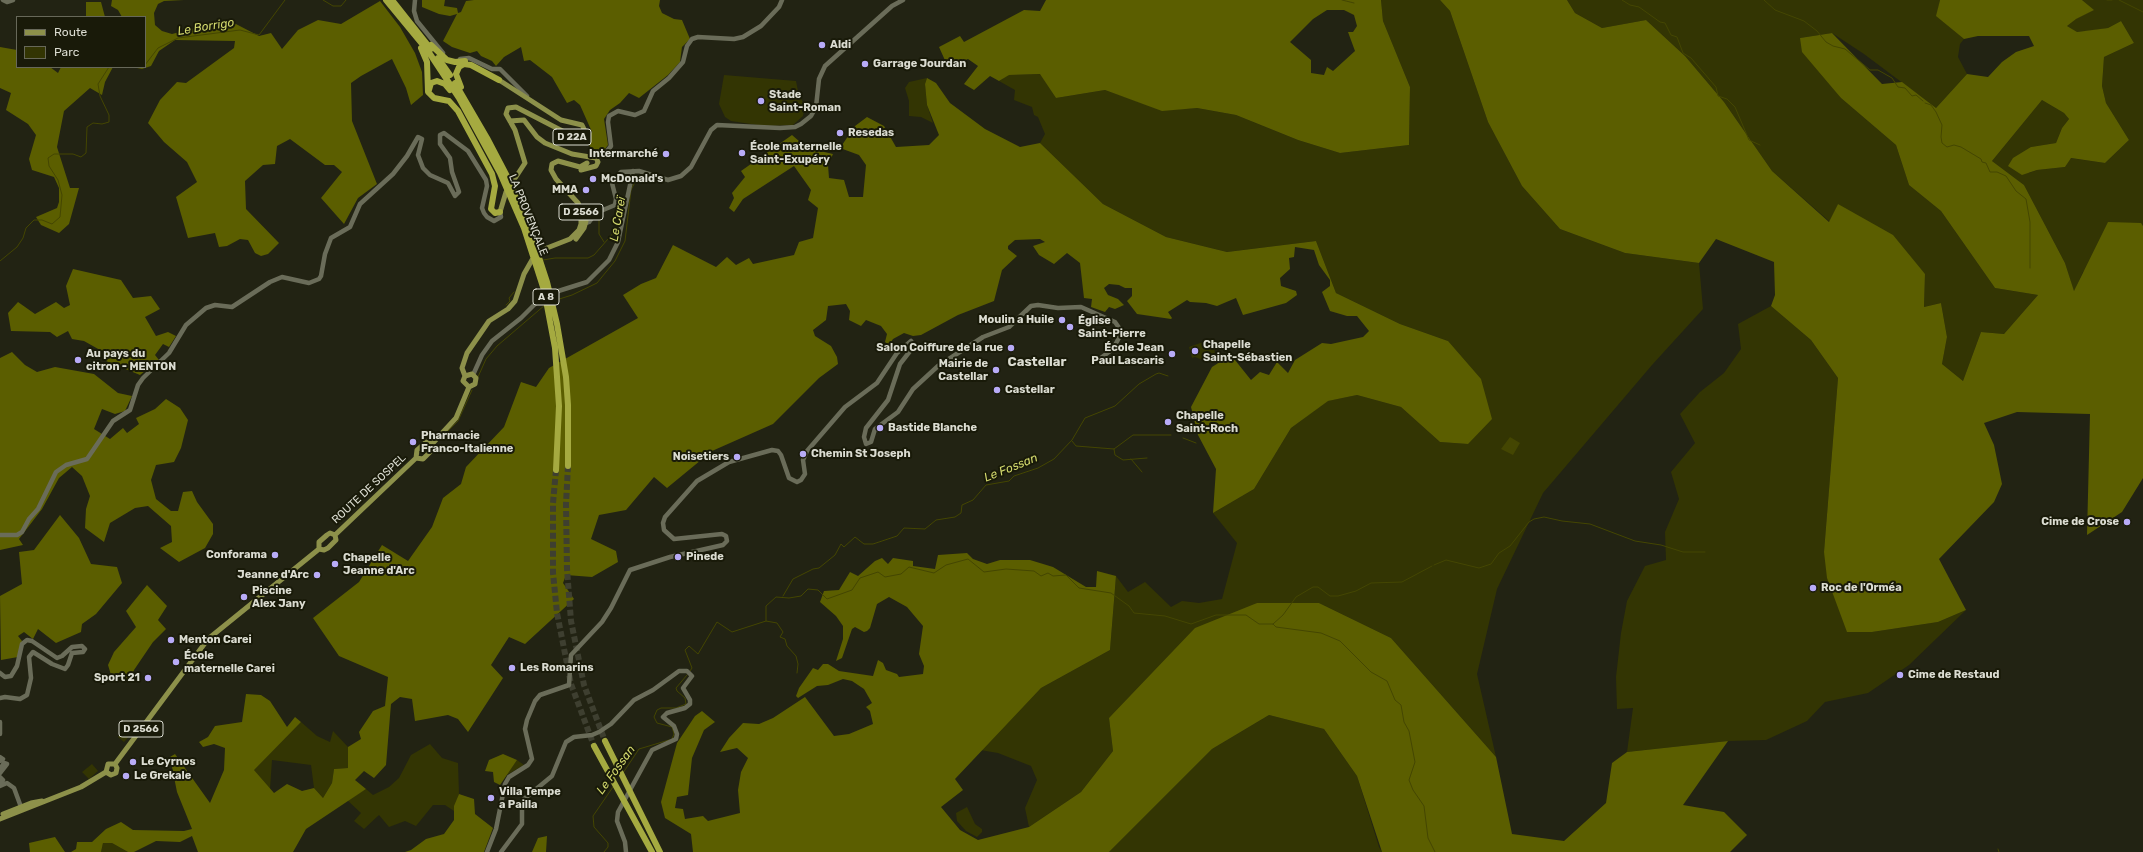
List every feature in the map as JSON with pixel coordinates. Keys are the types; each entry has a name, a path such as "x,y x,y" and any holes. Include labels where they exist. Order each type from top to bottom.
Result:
{"highway":[{"name":"LA PROVENÇALE","path":"386,0 406,19"},
{"name":"LA PROVENÇALE","path":"392,0 446,70 480,125 529,230 551,298 563,357 568,420 568,466"},
{"name":"LA PROVENÇALE","path":"412,27 464,107 502,172 524,228 547,302 557,365 558,427 556,470"},
{"path":"412,27 447,60 455,62 471,62 502,81"},
{"path":"412,27 428,66 426,88 433,97 449,101 459,113 492,174 495,186 491,209 495,213 500,212"},
{"path":"480,125 457,80 457,70 462,65 469,64 502,81"},
{"path":"433,97 429,91 430,86 433,82 439,81 448,86 464,107"},
{"path":"605,741 660,852"},
{"path":"594,746 652,852"}],"main road":[{"path":"502,81 527,96"},
{"name":"D 22A","path":"527,96 561,120 582,125 585,130 584,134 578,138 570,136 513,106 506,111 510,121 524,120 542,142 572,154 582,155 590,161"},
{"path":"500,212 506,192 524,163 519,142 510,121"},
{"name":"D 2566","path":"465,376 463,365 471,345 489,321 508,309 515,301 524,274 532,260 547,248 556,246 574,237 585,223 578,203 553,174 551,170 552,164 556,161 578,167 590,161"},
{"path":"590,161 594,167 598,162"},
{"path":"590,161 598,162"},
{"path":"469,387 463,381 465,376 473,375"},
{"name":"ROUTE DE SOSPEL","path":"416,458 423,458 432,450 432,444 456,418 469,387 476,382 473,375"},
{"name":"ROUTE DE SOSPEL","path":"335,535 416,458 417,450 426,442 432,444"},
{"name":"ROUTE DE SOSPEL","path":"319,548 319,542 327,535 330,533 335,535"},
{"name":"ROUTE DE SOSPEL","path":"319,548 324,550 328,548 336,540 335,535"},
{"name":"ROUTE DE SOSPEL","path":"115,764 208,639 319,548"},
{"path":"0,819 81,787 106,772 108,764 115,764 117,768 116,773 111,775 106,772"},
{"path":"0,815 39,800 44,801"}],"street":[{"path":"3,0 7,2 13,0"},
{"name":"D 22A","path":"415,0 414,11 417,22 449,58 456,60 469,58 492,69 502,71 527,96"},
{"path":"598,162 611,152 614,145 608,118 615,111 635,115 644,111 653,91 669,78 683,62 687,46 692,40 700,37 734,39 743,37 761,26 779,7 782,0"},
{"path":"585,223 596,213 615,205 616,199 612,183 618,175 624,171 639,171 665,179 681,176 690,167 711,130 717,125 770,128 798,126 814,112 819,82 824,66 892,6 903,0"},
{"path":"502,71 502,81"},
{"path":"502,81 507,75"},
{"name":"D 2566","path":"590,161 604,155 611,148 612,143 609,127"},
{"path":"0,535 17,535 22,532 30,518 38,509 56,472 66,465 88,459 113,421 130,410 138,385 142,378 169,353 186,325 206,308 215,305 232,307 270,282 282,277 309,283 318,279 321,276 324,254 331,238 350,227 360,204 397,170 418,137 420,137 422,141 418,155 423,168 430,175 448,183 454,196 459,192 452,172 450,158 440,144 440,135 444,133 468,151 486,180 487,186 482,208 484,213 487,217 494,221 501,217 500,212"},
{"path":"473,375 482,355 492,341 522,318 539,300 552,293 587,282 609,260 618,242 624,219 627,193 633,171"},
{"path":"487,852 496,829 505,784 509,777 528,765 532,759 525,730 527,720 535,701 540,695 569,685 570,654 602,622 611,608 630,570 670,557 723,545 727,542 726,536 722,534 674,539 664,530 663,523 665,518 697,481 729,462 772,450 778,451 781,455 789,478 797,482 801,480 805,474 803,460 807,450 845,408 877,383 897,353 911,341 914,346 900,364 888,400 866,428 864,437 866,444 871,442 875,429 898,412 913,389 938,366 983,337 1009,327 1031,306 1038,305 1058,308 1081,307 1115,322 1122,332 1113,349 1098,360"},
{"path":"0,673 5,678 11,676 17,666 22,644 27,640 32,641 57,658 62,656 72,647 82,646 85,649 83,652 72,653 68,665 65,668 52,664 33,652 29,657 31,678 27,695 20,699 5,697 0,698"},
{"path":"501,852 522,824 522,803 524,799 552,776 566,742 574,737 592,735 599,732 636,698 653,690 679,671 689,672 692,676 683,688 690,700 690,704 685,708 667,713 663,718 674,726 677,734 676,739 652,750 618,812 617,821 625,842 626,852"},
{"path":"0,722 0,734"},
{"path":"0,757 3,759 0,761"},
{"path":"0,769 4,763 7,764 0,773"},
{"path":"0,777 3,780 0,782"},
{"path":"0,786 7,783 14,788 21,807"}],"green space":[{"path":"1381,0 1440,0 1450,11 1488,122 1522,186 1560,229 1625,253 1699,263 1703,309 1652,365 1543,493 1497,589 1477,674 1496,757 1391,638 1319,603 1257,603 1109,718 1113,751 1081,792 1029,827 1025,808 1037,780 1031,766 998,753 980,750 1041,688 1110,650 1116,576 1128,592 1145,582 1171,607 1182,601 1199,603 1222,599 1237,543 1213,513 1254,489 1291,428 1327,401 1357,395 1401,407 1440,442 1468,444 1448,341 1400,324 1336,293 1316,241 1227,252 1166,237 1103,204 1040,143 1045,134 1038,117 1034,115 1032,107 1014,100 1015,90 999,81 1008,75 1041,74 1056,98 1105,90 1162,110 1197,108 1236,115 1298,140 1340,153 1409,145 1410,87 1383,21"},
{"path":"1567,0 1940,0 1937,16 1964,39 1960,44 1958,57 1967,74 1936,108 1864,54 1832,33 1800,38 1841,98 1896,145 1909,185 1941,211 1995,288 2038,295 2004,334 1981,332 1963,381 1942,364 1947,337 1941,303 1924,307 1925,274 1838,204 1830,222 1772,171 1724,102 1685,56 1646,20 1602,28 1575,13"},
{"path":"2082,0 2143,0 2143,226 2140,223 2083,272 2074,292 2065,263 2024,185 1992,161 2042,100 2064,113 2069,119 2062,128 2056,143 2031,147 2029,173 2037,170 2065,167 2070,158 2105,163 2129,140 2106,103 2102,86 2104,57 2134,43 2121,21 2108,28 2090,31 2076,32 2067,26 2075,19 2093,10"},
{"name":"Stade Saint-Roman","path":"724,75 796,81 799,96 805,105 803,116 793,125 764,126 731,121 725,117 719,104"},
{"path":"927,78 925,84 927,105 933,123 921,117 909,116 909,101 905,88 909,82"},
{"path":"1771,306 1811,340 1838,378 1824,552 1872,632 1938,622 1966,610 1909,665 1868,693 1825,702 1807,721 1766,740 1728,741 1627,752 1633,708 1617,709 1616,677 1621,633 1627,601 1645,566 1666,560 1665,532 1679,499 1671,472 1695,443 1680,414 1700,392 1724,373 1741,349 1738,324"},
{"path":"1206,341 1214,342 1215,357 1205,358 1203,360 1195,357 1192,358 1189,347"},
{"path":"1269,715 1324,729 1357,776 1379,847 1382,852 1109,852 1212,749"},
{"path":"301,722 317,736 330,742 333,731 348,747 348,768 334,769 332,783 323,798 314,788 311,765 272,760 270,789 253,769"},
{"path":"125,728 132,733 124,742 118,737"},
{"path":"430,744 442,758 458,763 459,794 454,811 445,805 433,805 416,826 405,821 389,827 379,815 364,829 354,821 361,813 347,800 366,789 373,795 389,787 399,778 411,755"},
{"path":"517,760 524,765 505,776"},
{"path":"92,764 98,771 89,779 82,772"},
{"path":"967,807 975,824 982,829 982,832 977,837 966,831 957,821 956,813"},
{"path":"103,843 112,843 128,852 101,852"}],"shaded area":[{"path":"112,0 184,0 164,1 158,4 154,13 155,25 162,31 172,34 222,21 234,23 259,36 271,33 282,49 298,30 318,20 341,24 380,1 400,27 415,53 422,72 423,95 411,105 406,88 392,59 351,83 352,121 377,184 358,198 344,224 321,198 342,172 334,165 325,165 290,139 277,146 275,164 263,165 245,181 246,209 279,243 268,254 261,256 255,253 248,240 240,239 227,246 219,247 215,233 188,238 176,197 197,182 187,162 164,142 148,123 160,100 177,82 186,83 234,48 235,41 175,40 159,51 151,66 146,68 146,16 121,16 118,10 111,6"},
{"path":"422,0 445,0 444,6 457,8 458,13 461,12 466,1 474,0 660,0 659,6 662,13 674,19 682,20 690,39 682,47 680,62 668,75 639,98 629,93 620,103 610,110 604,119 608,145 600,153 594,152 585,139 592,132 580,105 574,100 567,103 552,77 530,60 524,61 521,47 504,57 496,66 492,61 481,56 477,51 470,53 452,47 443,41 457,14 450,16 439,14 422,7"},
{"path":"1046,0 1381,0 1383,21 1410,87 1409,145 1340,153 1298,140 1236,115 1197,108 1162,111 1105,90 1056,98 1040,74 1009,75 999,81 990,76 974,90 964,84 978,66 968,59 948,67 939,47 960,36 964,42 1024,10 1040,11","holes":["1327,10 1344,10 1354,15 1357,26 1353,32 1348,32 1355,51 1333,71 1327,67 1324,75 1311,73 1311,60 1290,42 1313,19"]},
{"path":"1440,0 1567,0 1575,13 1602,28 1646,20 1685,56 1724,102 1772,171 1829,222 1838,204 1893,235 1925,274 1924,307 1941,303 1947,337 1942,364 1963,381 1981,332 2004,334 2038,295 1995,288 1941,211 1909,185 1896,145 1841,98 1802,52 1800,38 1832,33 1882,84 1902,82 1936,108 1967,74 1988,77 2002,62 2016,52 2034,46 2029,36 1978,36 1964,39 1936,16 1940,0 2082,0 2094,10 2076,19 2067,26 2077,32 2108,28 2121,21 2134,43 2104,57 2102,86 2106,103 2129,140 2105,163 2071,158 2065,167 2037,170 2022,175 2008,166 2013,158 2031,147 2056,143 2062,128 2069,119 2064,113 2042,100 1992,161 2024,185 2065,263 2074,291 2108,222 2141,223 2143,226 2143,478 2122,512 2087,535 2090,414 2017,412 1984,423 1994,445 2002,484 1994,502 1939,559 1966,610 1938,622 1872,632 1847,632 1827,578 1824,552 1838,378 1811,340 1771,306 1775,295 1774,262 1716,239 1699,263 1625,253 1560,229 1522,186 1488,122 1450,11"},
{"path":"86,2 101,2 105,16 86,16"},
{"path":"0,47 16,50 16,68 51,68 58,73 60,68 112,68 105,82 102,95 90,88 64,111 57,147 70,188 79,188 69,224 59,233 41,225 36,217 57,208 59,202 59,188 54,177 32,170 29,159 36,135 28,124 6,110 11,93 0,88"},
{"path":"927,78 936,83 950,103 985,129 1020,147 1040,143 1103,204 1166,237 1227,252 1316,241 1336,293 1400,324 1448,341 1481,379 1492,419 1468,444 1440,442 1401,407 1357,395 1328,401 1291,428 1254,489 1213,513 1216,469 1198,435 1191,407 1212,367 1231,355 1251,380 1260,372 1269,375 1277,362 1288,373 1295,360 1322,343 1331,344 1363,337 1369,331 1357,316 1347,316 1330,311 1322,292 1330,286 1330,280 1319,265 1314,250 1295,247 1294,257 1289,258 1290,269 1280,278 1281,286 1296,291 1297,295 1286,303 1243,315 1236,298 1217,306 1206,303 1190,302 1187,300 1168,312 1172,318 1171,319 1137,314 1127,301 1132,296 1132,288 1125,288 1119,285 1109,284 1104,288 1108,295 1118,299 1124,305 1115,309 1109,307 1105,312 1091,307 1092,299 1084,298 1080,263 1067,253 1054,264 1039,255 1033,246 1045,242 1040,239 1015,240 1008,246 1008,249 1017,256 1002,270 994,301 958,315 921,335 913,336 904,333 893,339 889,345 885,342 887,334 881,326 866,320 861,326 849,320 850,311 846,304 828,306 826,320 813,330 815,336 831,346 837,357 838,364 819,378 773,424 712,451 667,488 654,477 626,510 599,515 591,539 616,551 618,562 592,577 566,575 563,583 574,599 525,644 509,637 491,665 503,678 468,732 458,719 448,715 415,721 412,699 400,697 391,704 386,765 374,778 364,771 355,780 366,789 306,829 293,852 198,852 192,836 180,842 156,841 134,852 128,852 112,843 103,843 101,852 71,852 76,849 77,842 92,842 106,829 121,822 133,830 184,831 192,829 177,792 170,757 175,754 210,803 224,770 225,748 214,744 203,747 199,742 208,737 215,726 242,722 246,694 261,695 270,701 287,727 295,717 301,722 254,770 274,793 287,784 302,791 314,788 323,798 332,783 334,769 348,768 348,747 361,739 359,732 373,711 385,706 388,677 339,656 313,618 359,582 382,545 408,561 432,527 443,498 461,484 466,467 504,427 521,382 536,387 549,368 638,318 623,295 641,284 656,278 673,245 716,267 727,257 736,265 749,258 753,264 794,255 799,242 813,238 818,208 808,200 811,190 794,166 743,199 734,212 729,208 734,198 732,193 745,177 741,171 792,135 807,148 833,154 828,165 829,178 844,180 849,197 863,197 866,165 859,155 840,148 855,126 867,117 884,126 896,147 929,145 939,135 927,105 925,84"},
{"path":"73,269 121,280 133,298 151,296 160,309 145,317 156,336 168,332 176,336 169,347 163,344 155,355 159,360 140,375 106,361 100,350 84,341 72,339 68,331 57,337 50,332 11,331 8,313 18,302 35,314 56,302 64,308 70,305 66,286"},
{"path":"12,352 25,365 37,372 55,367 94,374 118,393 132,396 125,411 115,414 102,409 94,429 110,439 123,428 127,433 139,424 136,418 155,409 166,399 180,408 188,420 181,448 174,462 156,465 151,480 156,499 171,511 178,511 183,492 192,491 197,502 213,524 213,534 205,548 179,562 160,548 172,542 171,526 148,506 135,508 110,523 104,542 85,528 86,509 90,496 82,476 72,467 59,478 42,509 19,539 23,545 0,550 0,358"},
{"path":"1510,437 1520,443 1513,455 1501,449"},
{"path":"60,515 79,538 91,564 117,567 122,583 96,614 82,624 81,632 56,643 38,629 33,639 24,632 18,636 22,641 18,657 1,660 0,596 22,584 19,552 34,550"},
{"path":"967,553 973,559 987,564 1000,560 1030,560 1053,567 1086,587 1096,587 1097,571 1116,576 1110,650 1041,688 955,779 963,790 941,807 960,830 978,840 1029,827 1081,792 1113,751 1109,718 1195,628 1257,603 1319,603 1391,638 1496,757 1512,834 1564,841 1606,803 1612,763 1627,752 1728,741 1683,805 1724,812 1747,835 1730,852 1382,852 1357,776 1324,729 1269,715 1212,749 1109,852 693,852 691,834 665,818 661,802 677,743 695,716 702,711 715,722 704,730 692,758 688,795 677,797 675,808 683,809 685,819 703,816 708,821 740,813 738,790 741,772 748,758 737,748 720,752 729,738 743,723 759,724 773,718 805,697 834,736 849,734 873,724 870,711 866,707 872,703 864,689 852,681 843,679 828,685 817,686 798,698 796,696 799,688 813,668 818,670 823,664 828,664 839,671 873,676 878,660 883,663 886,670 897,674 899,677 923,674 924,666 919,654 923,626 907,607 889,597 877,604 870,628 867,631 864,632 855,627 852,629 842,658 836,661 843,639 843,626 836,616 820,602 824,591 839,590 850,572 858,576 875,561 882,558 888,564 893,558 913,561 913,566 935,569 938,555"},
{"path":"147,585 167,606 158,620 166,629 153,642 134,670 129,682 111,675 108,665 114,652 136,627 126,611"},
{"path":"503,754 517,760 500,785 494,782 493,772 485,771 489,760"},
{"path":"459,794 474,799 475,814 493,828 484,852 405,852 411,850 426,839 444,834 454,820 454,806"},
{"path":"547,836 546,852 532,852 538,838"},
{"path":"55,837 65,852 30,852 29,843"}],"waterway":[{"name":"Le Borrigo","path":"146,64 158,48 178,38 240,30 259,35 285,0"},
{"name":"Le Borrigo","path":"323,0 333,6 341,6 346,0"},
{"path":"1342,0 1354,3"},
{"path":"1622,0 1630,5 1639,7 1660,22 1665,23 1671,35 1677,37 1683,53 1691,58 1716,87 1718,96 1727,99 1735,107 1749,140 1760,145"},
{"path":"1764,0 1775,10 1804,21 1817,31 1826,42 1833,46 1845,49 1870,70 1878,70 1892,78 1898,87 1905,88 1912,96 1916,95 1923,101"},
{"path":"2107,0 2112,0"},
{"path":"2119,0 2143,12"},
{"name":"Le Borrigo","path":"0,261 17,247 23,238 26,228 34,220 42,220 52,224 60,217 62,195 58,180 49,166 48,158 54,154 73,154 81,157 86,153 87,127 93,123 102,124 109,122 109,115 100,96 98,84 108,68"},
{"path":"1925,103 1931,105 1942,125 1942,143 1947,147 1954,145 1961,147 1981,159 1982,162 1986,163 1990,172 1997,172 2006,176 2016,191 2026,199 2030,222 2030,268"},
{"name":"Le Careï","path":"553,301 572,295 597,283 615,261 625,241 631,190 638,176"},
{"path":"543,260 555,258 588,258 594,255 615,231 619,223 622,208 618,199"},
{"path":"599,219 599,234 604,242"},
{"path":"506,305 510,301 509,298 514,292"},
{"name":"Le Careï","path":"478,377 486,359 497,346 545,305"},
{"name":"Le Fossan","path":"783,596 793,579 813,569 819,568 835,555 841,544 844,547 855,537 864,544 873,544 897,536 904,528 925,529 936,520 955,517 961,513 962,505 973,500 986,485 1009,481 1014,476 1038,468 1054,459 1072,440 1085,418 1115,406 1139,384 1156,374 1159,373 1168,376"},
{"name":"Le Careï","path":"439,440 458,421 472,390"},
{"path":"1072,441 1076,446 1114,449 1133,435 1171,435"},
{"path":"1183,438 1196,443"},
{"path":"1114,449 1115,455 1123,460 1147,458"},
{"path":"1131,459 1142,472"},
{"path":"1434,565 1446,560 1479,568 1491,564 1499,553 1510,546 1529,522 1534,519 1544,517 1562,521 1590,524 1635,541 1661,545 1683,552 1705,552"},
{"path":"766,621 766,606 776,597 789,598 801,596 808,589 818,590 827,599 852,590 860,578 878,572 885,577 901,574 909,567 934,573 946,565 968,559 984,572 1006,569 1034,571 1041,576 1048,573 1053,576 1066,575 1079,588 1111,593 1129,606 1134,613 1165,616 1191,624 1216,615 1246,615 1259,624 1273,624 1276,627 1321,633 1340,641 1371,672 1387,681 1395,700 1401,705 1404,722 1409,731 1415,762 1409,780 1413,790 1424,806 1428,838 1435,852"},
{"path":"1273,624 1283,615 1296,597 1313,587 1318,587 1330,596 1338,596 1356,591 1371,583 1402,582 1432,566"},
{"name":"Le Fossan","path":"690,671 692,668 685,650 689,646 698,654 717,622 732,632 766,621 777,623 783,632 780,637 785,639 787,646 796,656 798,664 797,673"},
{"name":"Le Fossan","path":"672,739 674,734 672,727 657,723 654,717 657,710 661,708 676,708 686,704 685,698 677,691 676,688 687,675"},
{"name":"Le Fossan","path":"623,773 639,749 669,740"},
{"name":"Le Fossan","path":"604,852 608,847 608,843 594,827 593,816 613,787"}],"tunnel":[{"path":"568,466 566,504 567,569 571,621 584,685 605,741"},
{"path":"556,470 553,503 553,573 557,613 571,684 594,746"}],"place":[{"name":"Aldi","path":"822,45"},
{"name":"Garrage Jourdan","path":"865,64"},
{"name":"Stade Saint-Roman","path":"761,101"},
{"name":"Resedas","path":"840,133"},
{"name":"École maternelle Saint-Exupéry","path":"742,153"},
{"name":"Intermarché","path":"666,154"},
{"name":"McDonald's","path":"593,179"},
{"name":"MMA","path":"586,190"},
{"name":"Moulin a Huile","path":"1062,320"},
{"name":"Église Saint-Pierre","path":"1070,327"},
{"name":"Salon Coiffure de la rue","path":"1011,348"},
{"name":"Chapelle Saint-Sébastien","path":"1195,351"},
{"name":"École Jean Paul Lascaris","path":"1172,354"},
{"name":"Au pays du citron - MENTON","path":"78,360"},
{"name":"Mairie de Castellar","path":"996,370"},
{"name":"Castellar","path":"997,390"},
{"name":"Chapelle Saint-Roch","path":"1168,422"},
{"name":"Bastide Blanche","path":"880,428"},
{"name":"Pharmacie Franco-Italienne","path":"413,442"},
{"name":"Chemin St Joseph","path":"803,454"},
{"name":"Noisetiers","path":"737,457"},
{"name":"Cime de Crose","path":"2127,522"},
{"name":"Conforama","path":"275,555"},
{"name":"Pinede","path":"678,557"},
{"name":"Chapelle Jeanne d'Arc","path":"335,564"},
{"name":"Jeanne d'Arc","path":"317,575"},
{"name":"Roc de l'Orméa","path":"1813,588"},
{"name":"Piscine Alex Jany","path":"244,597"},
{"name":"Menton Carei","path":"171,640"},
{"name":"École maternelle Carei","path":"176,662"},
{"name":"Les Romarins","path":"512,668"},
{"name":"Cime de Restaud","path":"1900,675"},
{"name":"Sport 21","path":"148,678"},
{"name":"Le Cyrnos","path":"133,762"},
{"name":"Le Grekale","path":"126,776"},
{"name":"Villa Tempe a Pailla","path":"491,798"}],"district":[{"name":"Castellar","path":"1037,362"}]}
